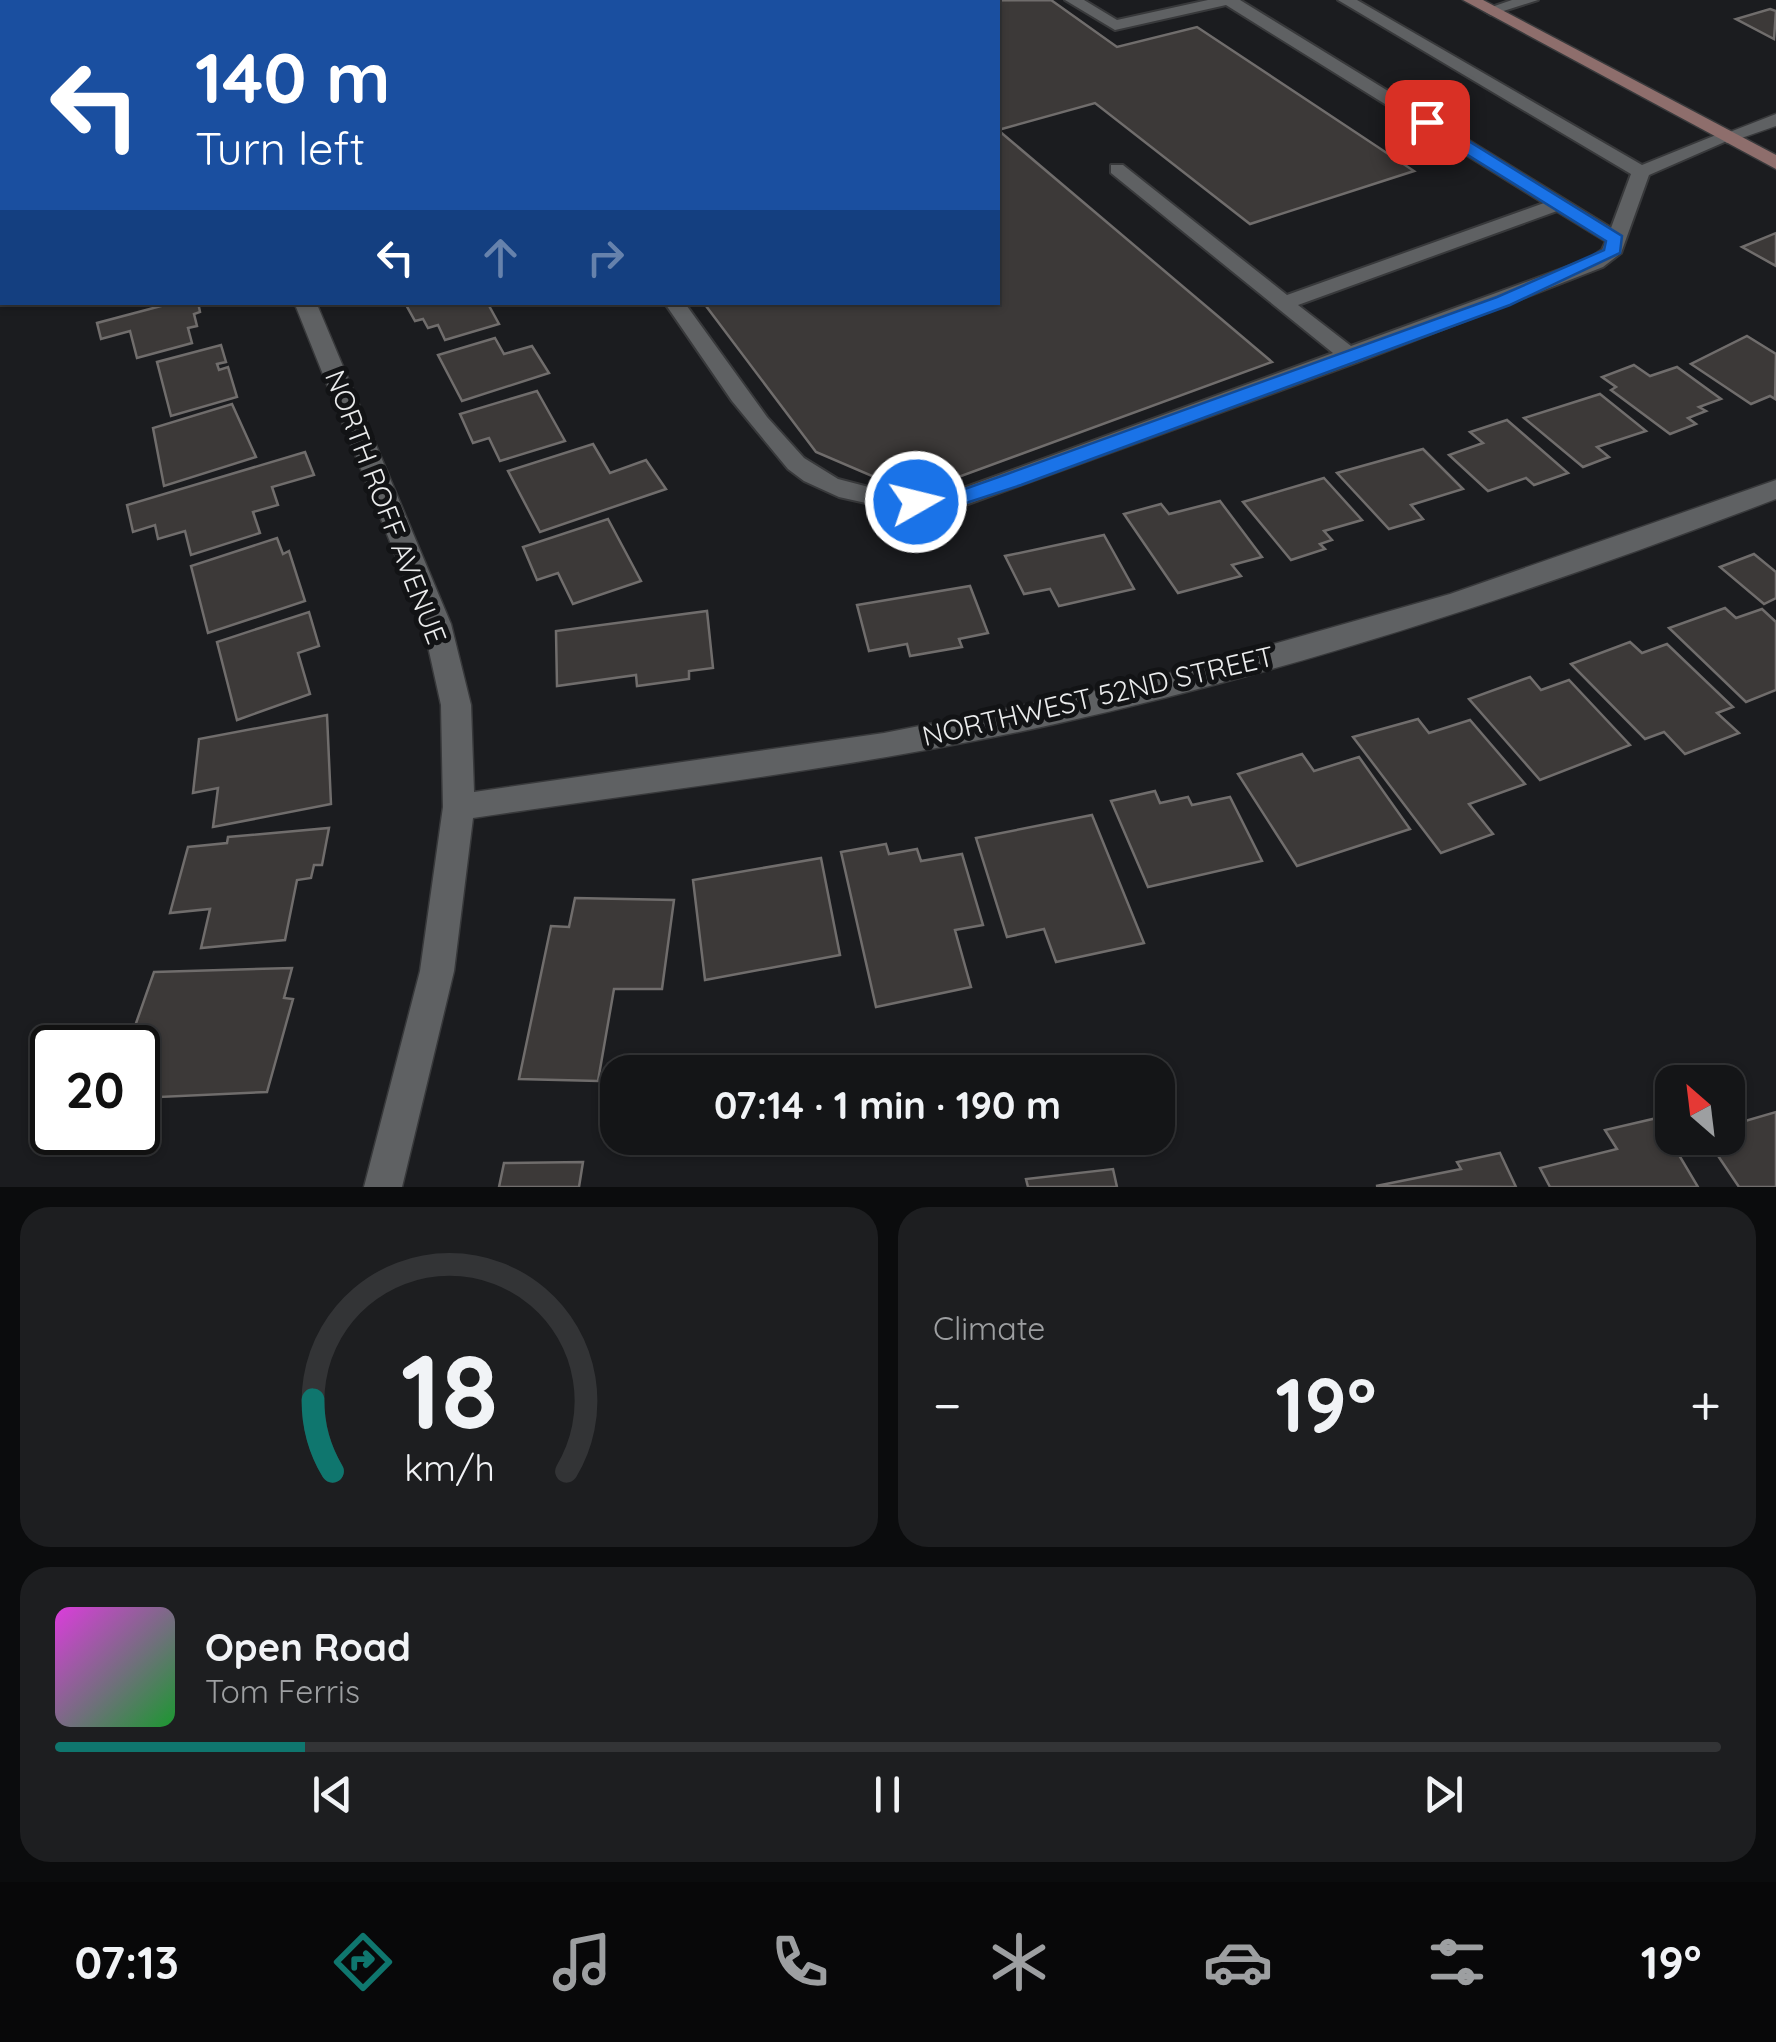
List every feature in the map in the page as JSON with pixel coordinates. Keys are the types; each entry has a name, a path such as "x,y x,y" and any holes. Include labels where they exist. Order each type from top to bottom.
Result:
{"main road":[{"path":"1472,0 1776,163"}],"street":[{"path":"1727,136 1776,120"},
{"name":"NORTH ROFF AVENUE","path":"307,305 436,624 456,705 459,808 437,972 384,1187"},
{"name":"NORTHWEST 52ND STREET","path":"459,808 912,739 1134,694 1332,641 1573,563 1776,489"}],"lane":[{"path":"1073,0 1115,25 1229,0 1616,240"},
{"path":"1162,0 1182,12"},
{"path":"1346,0 1641,172"},
{"path":"1491,10 1530,0"},
{"path":"676,305 786,455 812,476 880,500 960,498 1596,263 1612,253 1641,172 1727,136"},
{"path":"1118,169 1350,357"},
{"path":"1284,303 1559,204"}],"building":[{"path":"1000,0 1051,0 1117,47 1197,27 1414,171 1250,224 1095,103 1000,129"},
{"path":"1770,9 1776,11 1774,39 1736,19"},
{"path":"1000,132 1272,362 953,479 879,479 816,452 705,305 1000,305"},
{"path":"1776,233 1776,266 1742,247"},
{"path":"165,305 199,305 200,312 194,314 197,326 188,328 192,343 137,358 130,331 101,339 97,323"},
{"path":"406,305 489,305 499,324 445,340 438,325 428,328 423,319 415,321"},
{"path":"1747,336 1776,354 1775,399 1770,396 1751,404 1691,364"},
{"path":"495,338 504,354 532,346 549,373 462,401 438,355"},
{"path":"221,345 226,362 217,364 219,370 228,367 237,397 171,416 157,362"},
{"path":"1634,365 1650,376 1677,367 1721,399 1699,407 1706,411 1688,418 1696,424 1670,434 1611,390 1616,387 1602,377"},
{"path":"537,391 565,441 500,461 489,438 473,443 460,414"},
{"path":"1600,394 1646,431 1597,447 1609,457 1583,467 1524,418"},
{"path":"232,404 256,457 164,486 153,428"},
{"path":"1507,420 1568,473 1534,485 1526,478 1488,491 1449,455 1483,443 1470,432"},
{"path":"593,444 610,473 646,460 666,489 540,532 508,471"},
{"path":"1423,449 1463,489 1411,505 1423,519 1389,529 1337,473"},
{"path":"305,452 314,475 272,487 278,505 253,512 260,533 191,555 185,531 158,539 155,525 133,532 127,505"},
{"path":"1324,478 1362,520 1324,531 1332,540 1320,544 1325,549 1291,560 1243,502"},
{"path":"1220,501 1262,557 1232,565 1241,576 1178,593 1124,514 1161,504 1169,514"},
{"path":"608,519 641,581 573,604 558,573 537,580 523,547"},
{"path":"1104,535 1134,589 1059,606 1050,589 1024,594 1005,556"},
{"path":"277,538 283,554 289,551 305,601 208,633 191,566"},
{"path":"1754,554 1776,572 1776,598 1764,604 1720,567"},
{"path":"970,586 988,633 959,639 962,647 910,656 907,644 869,651 857,605"},
{"path":"1725,608 1736,618 1762,609 1776,622 1776,690 1746,702 1669,628"},
{"path":"707,611 713,668 689,671 689,679 637,686 636,675 557,686 556,631"},
{"path":"309,612 319,646 298,653 310,694 237,720 217,642"},
{"path":"1630,642 1642,653 1667,644 1733,707 1717,713 1739,733 1685,754 1664,732 1645,739 1571,664"},
{"path":"1530,677 1541,690 1569,680 1630,745 1540,780 1469,699"},
{"path":"327,715 331,804 213,827 218,788 193,793 199,739"},
{"path":"1418,719 1429,733 1470,720 1525,784 1469,804 1493,834 1441,853 1353,737"},
{"path":"1302,754 1314,771 1359,757 1410,829 1297,866 1238,774"},
{"path":"1155,791 1160,803 1188,797 1192,805 1230,797 1262,861 1148,887 1111,801"},
{"path":"1092,815 1144,943 1056,962 1044,929 1007,937 976,838"},
{"path":"329,828 322,865 314,865 311,878 297,880 285,940 201,948 210,909 170,913 188,847 227,843 228,837"},
{"path":"886,844 889,854 917,849 921,861 962,854 983,925 955,930 971,987 876,1007 841,852"},
{"path":"821,858 840,955 705,980 693,880"},
{"path":"575,898 674,900 662,989 614,989 598,1081 519,1079 551,926 569,927"},
{"path":"292,968 284,998 293,999 267,1092 160,1097 160,1025 135,1025 154,972"},
{"path":"1776,1112 1776,1187 1739,1187 1717,1155 1745,1155 1745,1121"},
{"path":"1655,1118 1655,1155 1679,1155 1698,1187 1550,1187 1540,1168 1617,1149 1605,1130"},
{"path":"1500,1153 1516,1187 1376,1186 1461,1169 1457,1162"},
{"path":"583,1162 579,1187 499,1187 504,1163"},
{"path":"1113,1169 1117,1187 1028,1187 1026,1179"}],"route":[{"path":"916,502 960,498 1014,480 1504,301 1612,253 1616,240 1427,122"}]}
